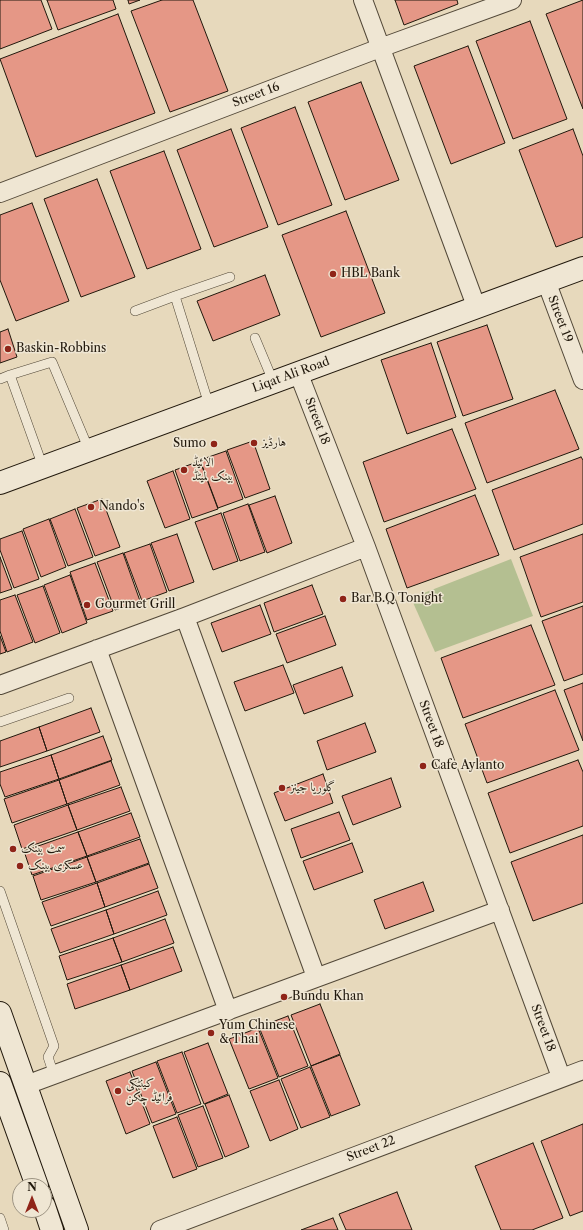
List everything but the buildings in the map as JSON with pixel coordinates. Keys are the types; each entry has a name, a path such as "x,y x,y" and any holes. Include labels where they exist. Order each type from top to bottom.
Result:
{"street":[{"path":"363,0 476,306"},
{"name":"Street 16","path":"0,193 380,48 512,0"},
{"name":"Liqat Ali Road","path":"0,483 476,306 583,268"},
{"name":"Street 19","path":"546,281 583,380"},
{"name":"Street 18","path":"298,372 366,547 561,1077"},
{"path":"0,685 185,617 366,547"},
{"path":"185,617 316,977"},
{"path":"98,649 228,1011"},
{"path":"26,1085 500,910"},
{"path":"0,1013 26,1085 43,1139 77,1230"},
{"name":"Street 22","path":"160,1230 561,1077 583,1070"},
{"path":"1,1090 34,1178"},
{"path":"48,1218 52,1230"}],"lane":[{"path":"135,311 230,277"},
{"path":"175,296 209,405"},
{"path":"255,338 273,381"},
{"path":"0,378 52,362 89,450"},
{"path":"10,375 43,467"},
{"path":"0,722 69,698"},
{"path":"0,890 54,1046 48,1057 54,1075"},
{"path":"0,1218 4,1230"}],"green space":[{"path":"511,559 533,616 435,652 411,598"}],"place":[{"name":"HBL Bank","path":"333,274"},
{"name":"Baskin-Robbins","path":"8,349"},
{"name":"ہارڈیز","path":"254,443"},
{"name":"Sumo","path":"214,444"},
{"name":"الائیڈ بینک لمیٹڈ","path":"184,470"},
{"name":"Nando's","path":"91,507"},
{"name":"Bar.B.Q Tonight","path":"343,599"},
{"name":"Gourmet Grill","path":"87,605"},
{"name":"Cafe Aylanto","path":"423,766"},
{"name":"گلوریا جینز","path":"282,788"},
{"name":"سمٹ بینک","path":"13,849"},
{"name":"عسکری بینک","path":"20,866"},
{"name":"Bundu Khan","path":"284,997"},
{"name":"Yum Chinese & Thai","path":"211,1033"},
{"name":"کینٹکی فرائیڈ چکن","path":"118,1091"}]}
